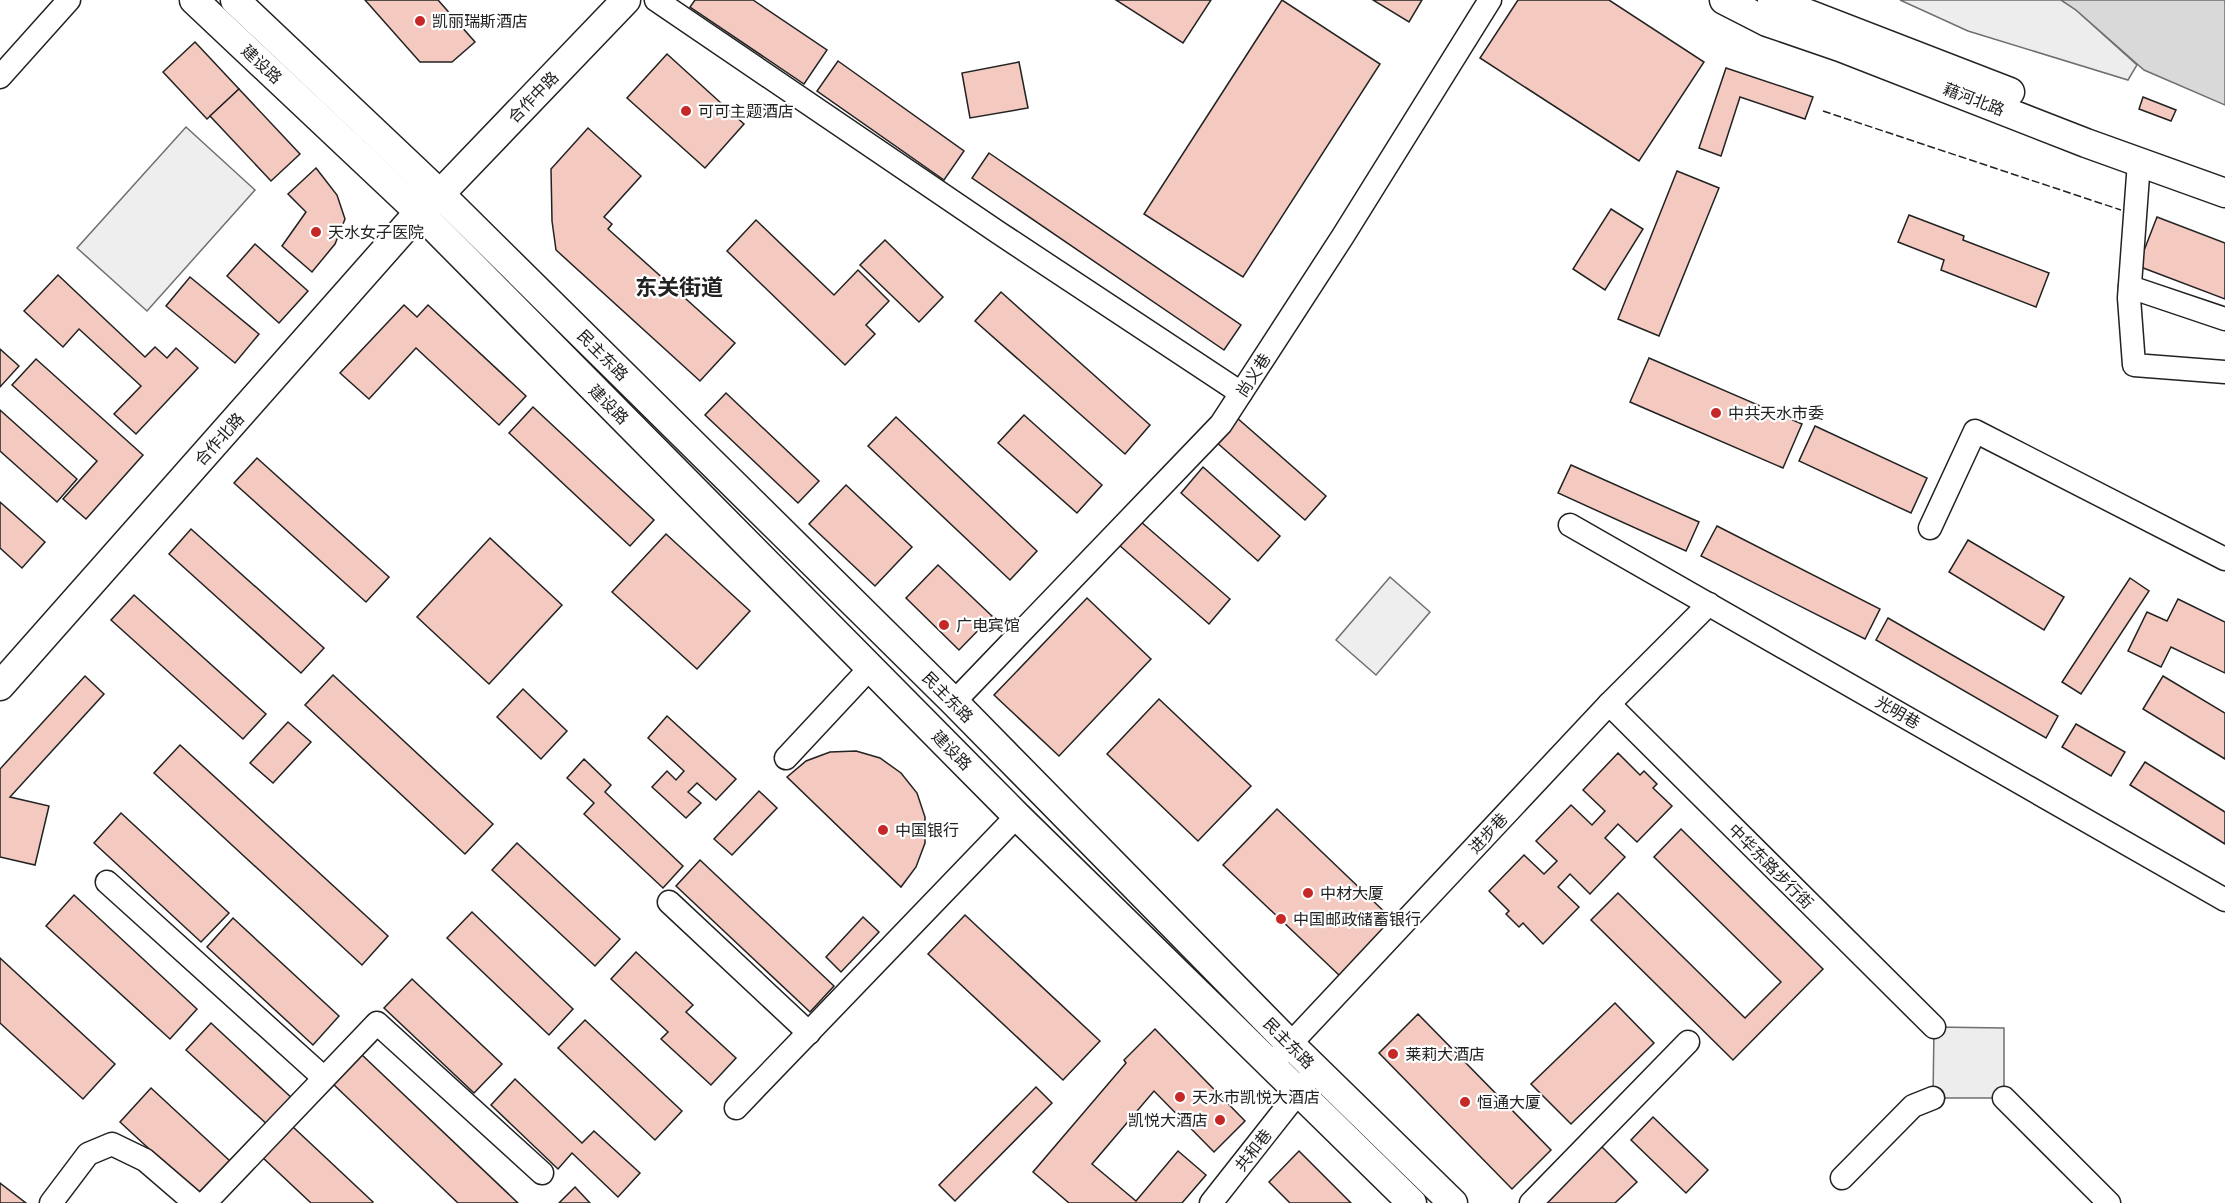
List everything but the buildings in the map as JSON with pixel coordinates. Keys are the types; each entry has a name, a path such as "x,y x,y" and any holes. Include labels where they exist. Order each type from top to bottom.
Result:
{"main road":[{"name":"建设路","path":"194,0 419,212 1017,816"},
{"name":"建设路","path":"235,0 440,194"},
{"name":"合作中路","path":"440,194 626,0"},
{"name":"藉河北路","path":"1724,0 1767,22 1840,47 2225,193"},
{"name":"藉河北路","path":"1772,0 2225,173"},
{"name":"合作北路","path":"0,686 419,212 440,194"},
{"name":"民主东路","path":"440,194 954,702 1289,1043 1453,1203"},
{"name":"民主东路","path":"1017,816 1412,1203"}],"street":[{"path":"0,76 69,0"},
{"path":"656,0 999,233 1241,393"},
{"name":"尚义巷","path":"954,702 1221,423 1343,236 1490,0"},
{"path":"2139,162 2130,287 2134,365 2225,372"},
{"path":"2130,287 2225,319"},
{"path":"1930,528 1975,431 2225,559"},
{"name":"光明巷","path":"1570,525 2225,900"},
{"name":"进步巷","path":"1271,1065 1289,1043 1609,704 1709,604"},
{"path":"786,758 870,668"},
{"name":"中华东路步行街","path":"1609,704 1934,1027"},
{"path":"736,1108 1017,816"},
{"path":"107,882 324,1078"},
{"path":"669,902 809,1033"},
{"path":"205,1203 377,1023 542,1173"},
{"path":"1531,1203 1688,1042"},
{"name":"共和巷","path":"1211,1203 1317,1070"},
{"path":"1842,1178 1913,1106 1933,1098"},
{"path":"2004,1098 2109,1203"},
{"path":"51,1203 88,1154 112,1144 146,1160 195,1203"}],"shaded area":[{"path":"1900,0 2061,0 2076,10 2137,65 2128,80 1968,31"},
{"path":"2061,0 2225,0 2225,105 2144,70 2076,10"},
{"path":"186,127 255,190 147,311 77,248"},
{"path":"1390,577 1430,612 1376,675 1336,640"},
{"path":"1934,1027 2004,1028 2004,1098 1933,1098"}],"fence":[{"path":"1823,111 2121,210"}],"place":[{"name":"凯丽瑞斯酒店","path":"420,21"},
{"name":"可可主题酒店","path":"686,111"},
{"name":"天水女子医院","path":"316,232"},
{"name":"中共天水市委","path":"1716,413"},
{"name":"广电宾馆","path":"944,625"},
{"name":"中国银行","path":"883,830"},
{"name":"中材大厦","path":"1308,893"},
{"name":"中国邮政储蓄银行","path":"1281,919"},
{"name":"莱莉大酒店","path":"1393,1054"},
{"name":"天水市凯悦大酒店","path":"1180,1097"},
{"name":"恒通大厦","path":"1465,1102"},
{"name":"凯悦大酒店","path":"1220,1120"}],"district":[{"name":"东关街道","path":"679,287"}]}
